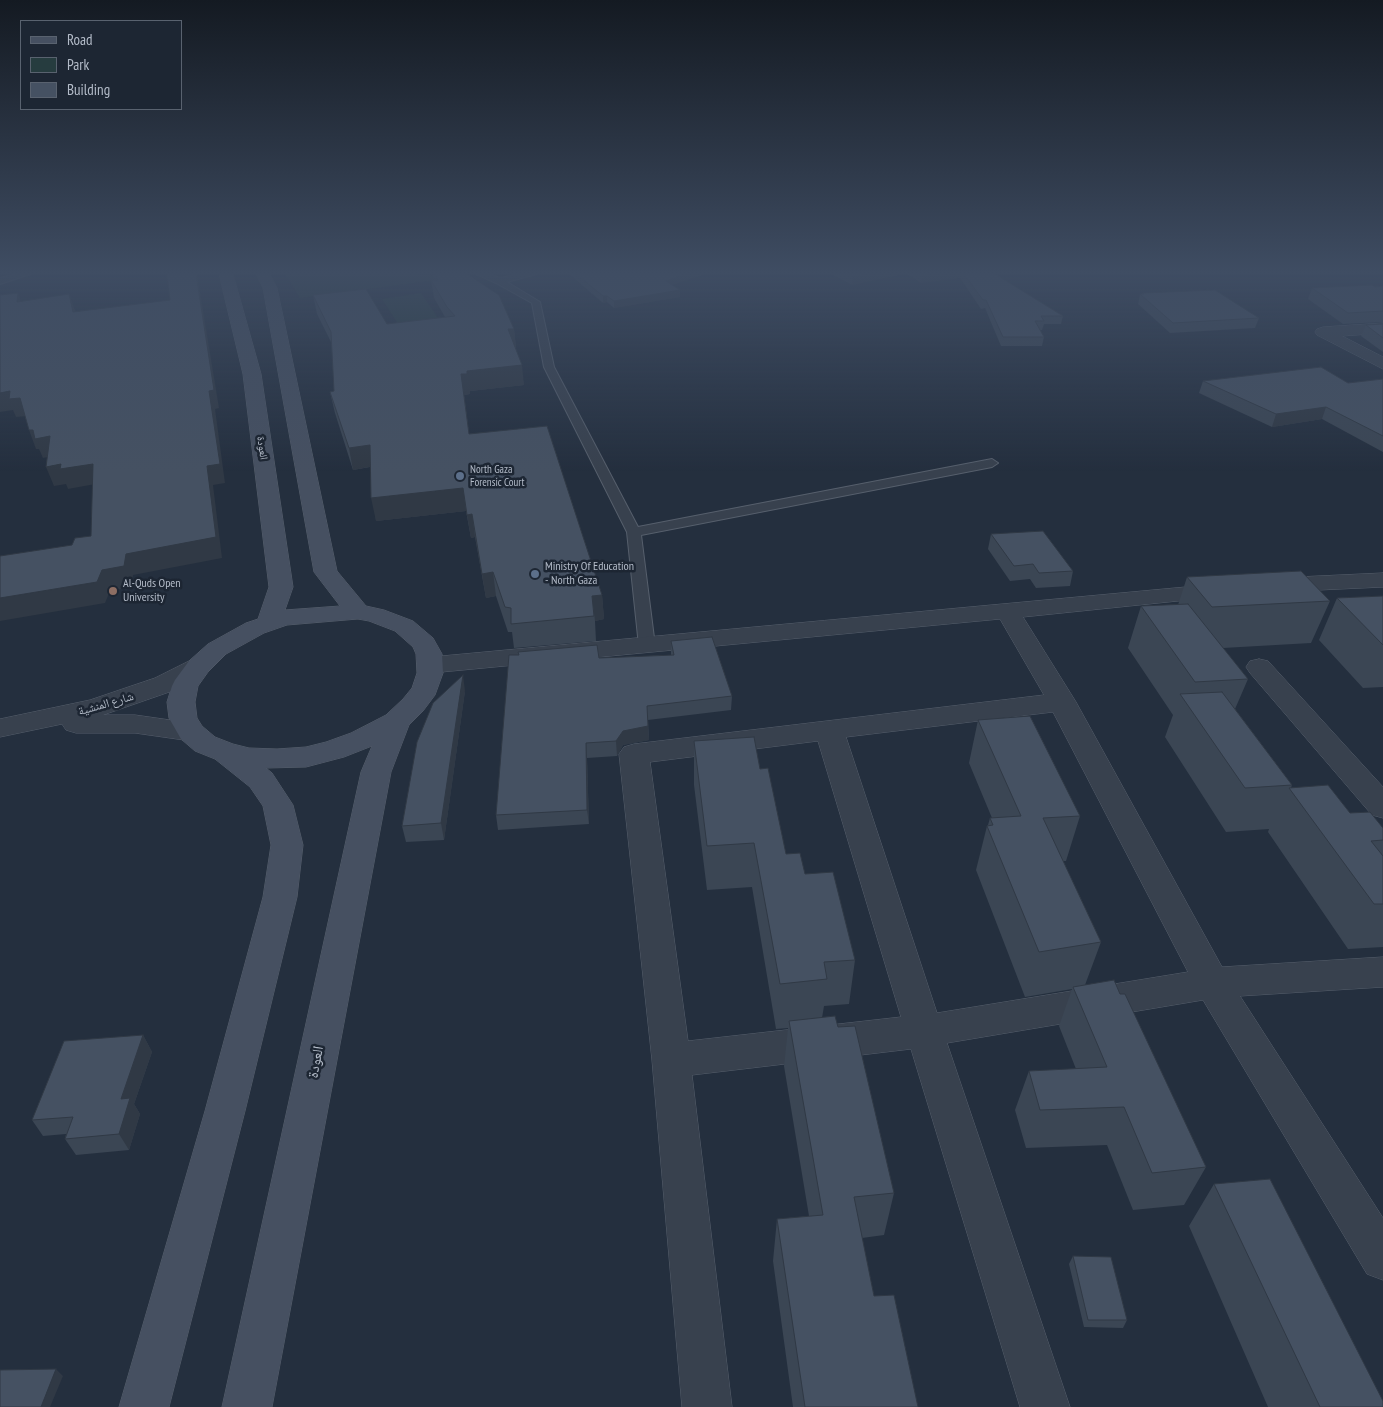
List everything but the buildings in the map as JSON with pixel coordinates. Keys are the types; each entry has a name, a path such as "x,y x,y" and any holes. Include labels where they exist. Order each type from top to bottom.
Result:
{"main road":[{"name":"العودة","path":"243,340 252,374 282,587 269,623"},
{"path":"280,340 326,572 358,612"},
{"path":"358,612 391,619 416,634 424,643 429,654 431,665 425,689 413,705 396,720 361,740 334,750 306,757 277,759 249,758 225,752 205,744 191,732 183,718 181,702 185,686 206,658 229,642 284,618 358,612"},
{"name":"العودة","path":"247,1407 374,782 396,720"},
{"path":"144,1407 225,1111 280,897 287,845 278,805 274,799 261,780 225,752"}],"street":[{"path":"1337,340 1383,364"},
{"path":"431,665 1245,588 1383,580"},
{"path":"1007,610 1062,702 1212,983 1383,1258"},
{"name":"شارع المنشية","path":"5,727 96,708 133,697 165,684 198,667"},
{"path":"1259,667 1383,807"},
{"path":"707,1407 671,1060 634,754 1062,702"},
{"name":"شارع المنشية","path":"5,727 114,723 154,725 191,732"},
{"path":"830,730 1044,1407"},
{"path":"671,1060 924,1031 1212,983 1383,972"}],"lane":[{"path":"544,340 549,366 634,532 647,646"},
{"path":"634,532 992,463"}],"place":[{"name":"North Gaza Forensic Court","path":"460,476"},
{"name":"Ministry Of Education - North Gaza","path":"535,574"},
{"name":"Al-Quds Open University","path":"113,591"}]}
